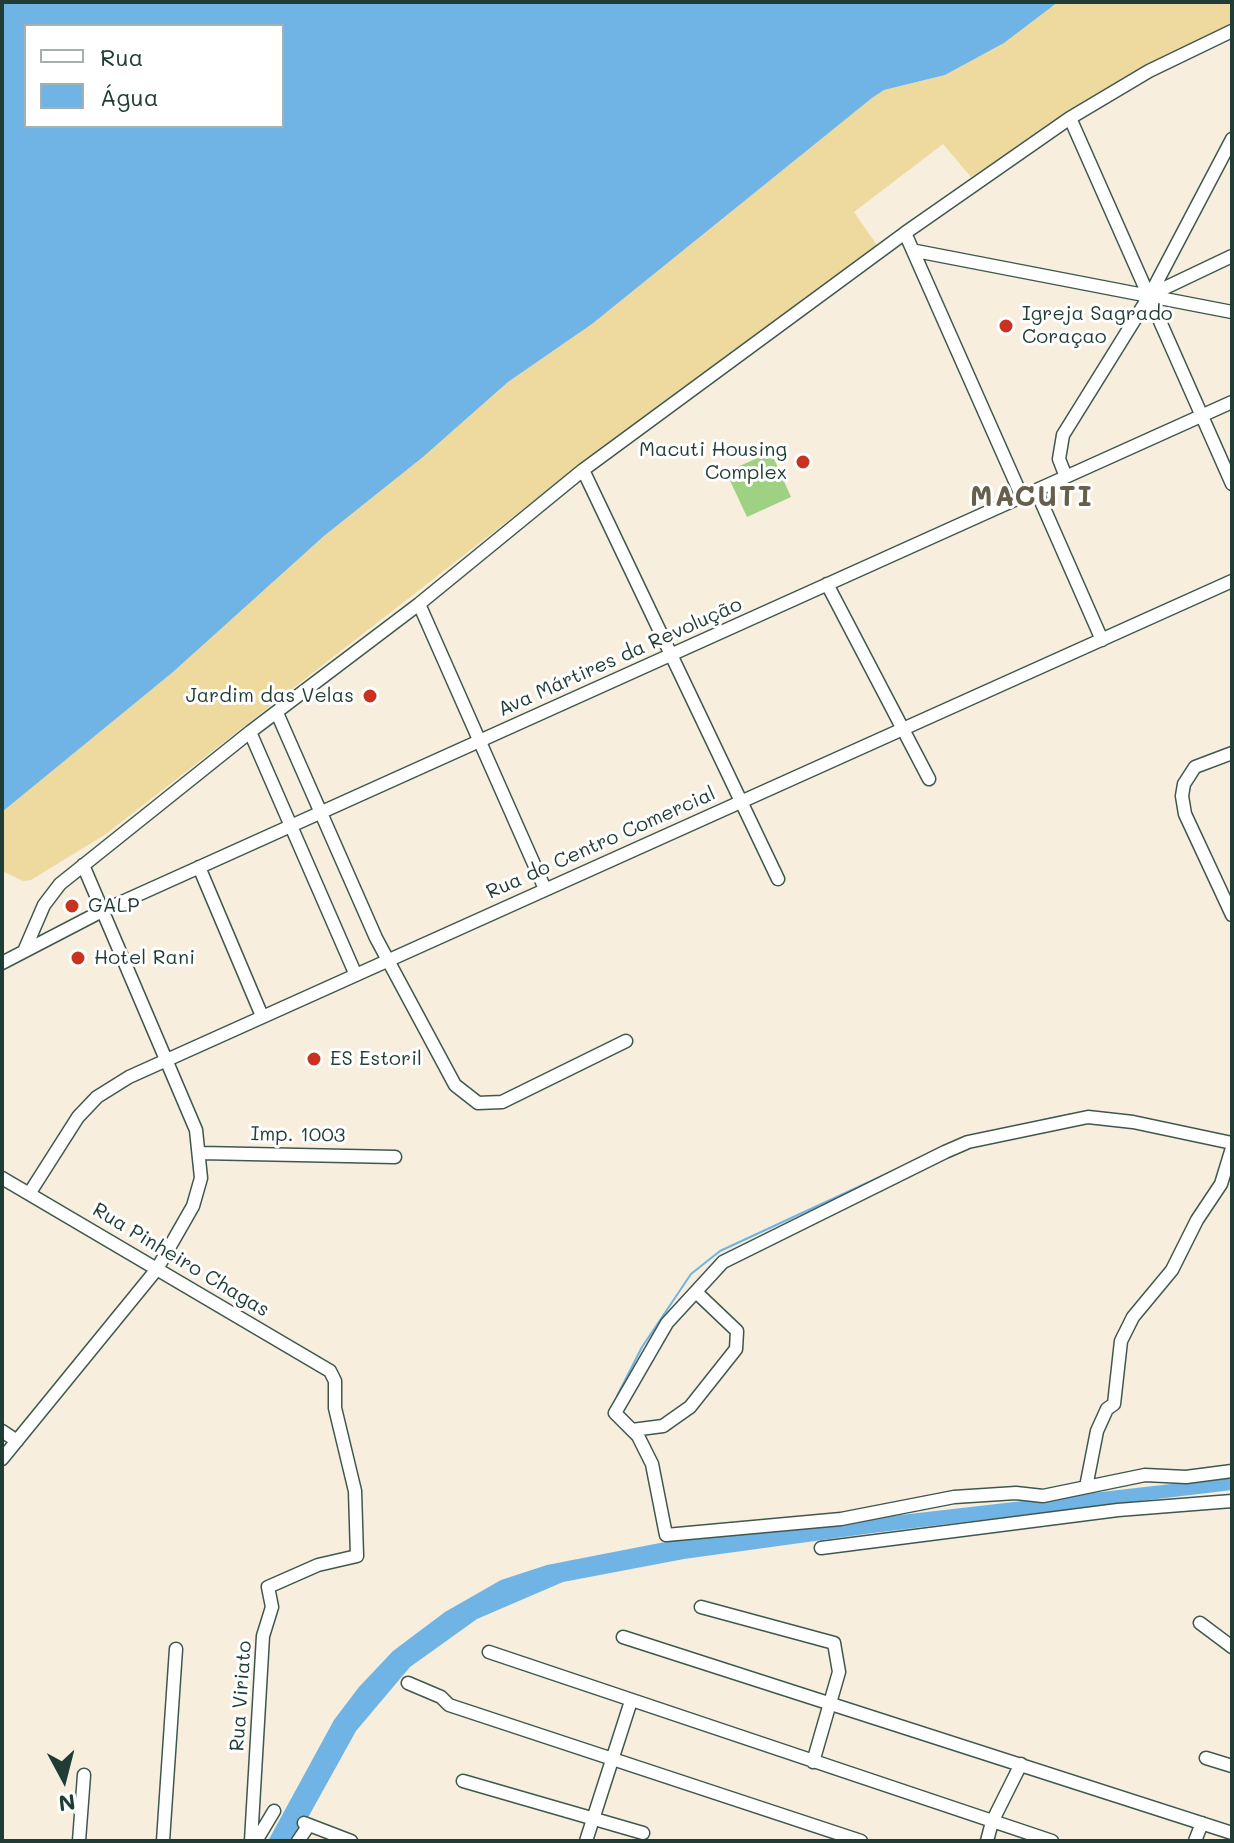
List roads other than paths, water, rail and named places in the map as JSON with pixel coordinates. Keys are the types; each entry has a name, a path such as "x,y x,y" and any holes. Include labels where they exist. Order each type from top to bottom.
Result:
{"street":[{"path":"25,949 44,905 60,884 250,732 419,604 583,470 905,233 1070,118 1149,71 1232,31"},
{"path":"1070,118 1232,484"},
{"path":"1066,477 1059,459 1063,435 1150,295 1232,139"},
{"path":"905,233 916,251 1022,497"},
{"path":"916,251 1232,312"},
{"path":"1150,295 1232,256"},
{"name":"Ava Mártires da Revolução","path":"2,963 102,911 1232,402"},
{"path":"583,470 673,656 739,804 778,879"},
{"path":"1036,490 1102,640"},
{"name":"Rua do Centro Comercial","path":"29,1194 56,1148 97,1097 168,1059 1232,581"},
{"path":"827,584 929,779"},
{"path":"419,604 545,889"},
{"path":"277,713 388,959 455,1085 478,1103 502,1102 626,1041"},
{"path":"250,732 355,973"},
{"path":"1232,753 1195,767 1184,784 1182,796 1185,814 1232,915"},
{"path":"2,1459 157,1269 193,1206 201,1178 201,1153 196,1130 83,865"},
{"path":"199,867 262,1016"},
{"path":"1086,1487 1097,1431 1107,1409 1114,1404 1121,1341 1133,1317 1172,1270 1192,1228 1221,1184 1232,1146 1133,1122 1088,1117 968,1142 746,1248 723,1262 667,1323 615,1410 632,1430 652,1464 666,1535 841,1519 954,1497 1043,1496 1145,1475 1186,1477 1232,1471"},
{"name":"Imp. 1003","path":"201,1153 395,1157"},
{"name":"Rua Pinheiro Chagas","path":"2,1178 330,1371 335,1381"},
{"path":"632,1430 663,1426 690,1407 736,1349 737,1331 696,1292"},
{"name":"Rua Viriato","path":"253,1841 263,1636 272,1607 268,1587 318,1565 357,1556 355,1491 335,1408 335,1381"},
{"path":"2,1431 17,1441"},
{"path":"821,1548 1118,1510 1232,1501"},
{"path":"701,1607 834,1643 839,1672 813,1762"},
{"path":"1200,1623 1232,1647"},
{"path":"623,1637 1232,1833"},
{"path":"163,1841 176,1649"},
{"path":"489,1652 1052,1841"},
{"path":"408,1683 441,1697 449,1705 861,1841"},
{"path":"586,1841 631,1701"},
{"path":"1206,1758 1232,1766"},
{"path":"987,1841 992,1822 1021,1764"},
{"path":"79,1841 84,1775"},
{"path":"463,1781 643,1833"},
{"path":"253,1841 274,1811"},
{"path":"1195,1841 1202,1823"},
{"path":"298,1841 306,1824 351,1841"}],"water":[{"path":"2,2 1058,2 1004,43 945,75 884,90 872,98 592,324 508,382 423,457 324,536 173,672 2,812"},
{"path":"1232,1477 1232,1490 873,1533 684,1559 563,1582 477,1619 410,1667 356,1731 295,1841 268,1841 334,1720 359,1687 393,1651 445,1612 501,1580 547,1565 665,1542"}],"waterway":[{"path":"1043,1120 1072,1114"},
{"path":"617,1396 642,1347 691,1274 720,1251 897,1169"}],"place":[{"name":"Igreja Sagrado Coraçao","path":"1006,326"},
{"name":"Macuti Housing Complex","path":"803,462"},
{"name":"Jardim das Velas","path":"370,696"},
{"name":"GALP","path":"72,906"},
{"name":"Hotel Rani","path":"78,958"},
{"name":"ES Estoril","path":"314,1059"}],"district":[{"name":"MACUTI","path":"1032,497"}]}
